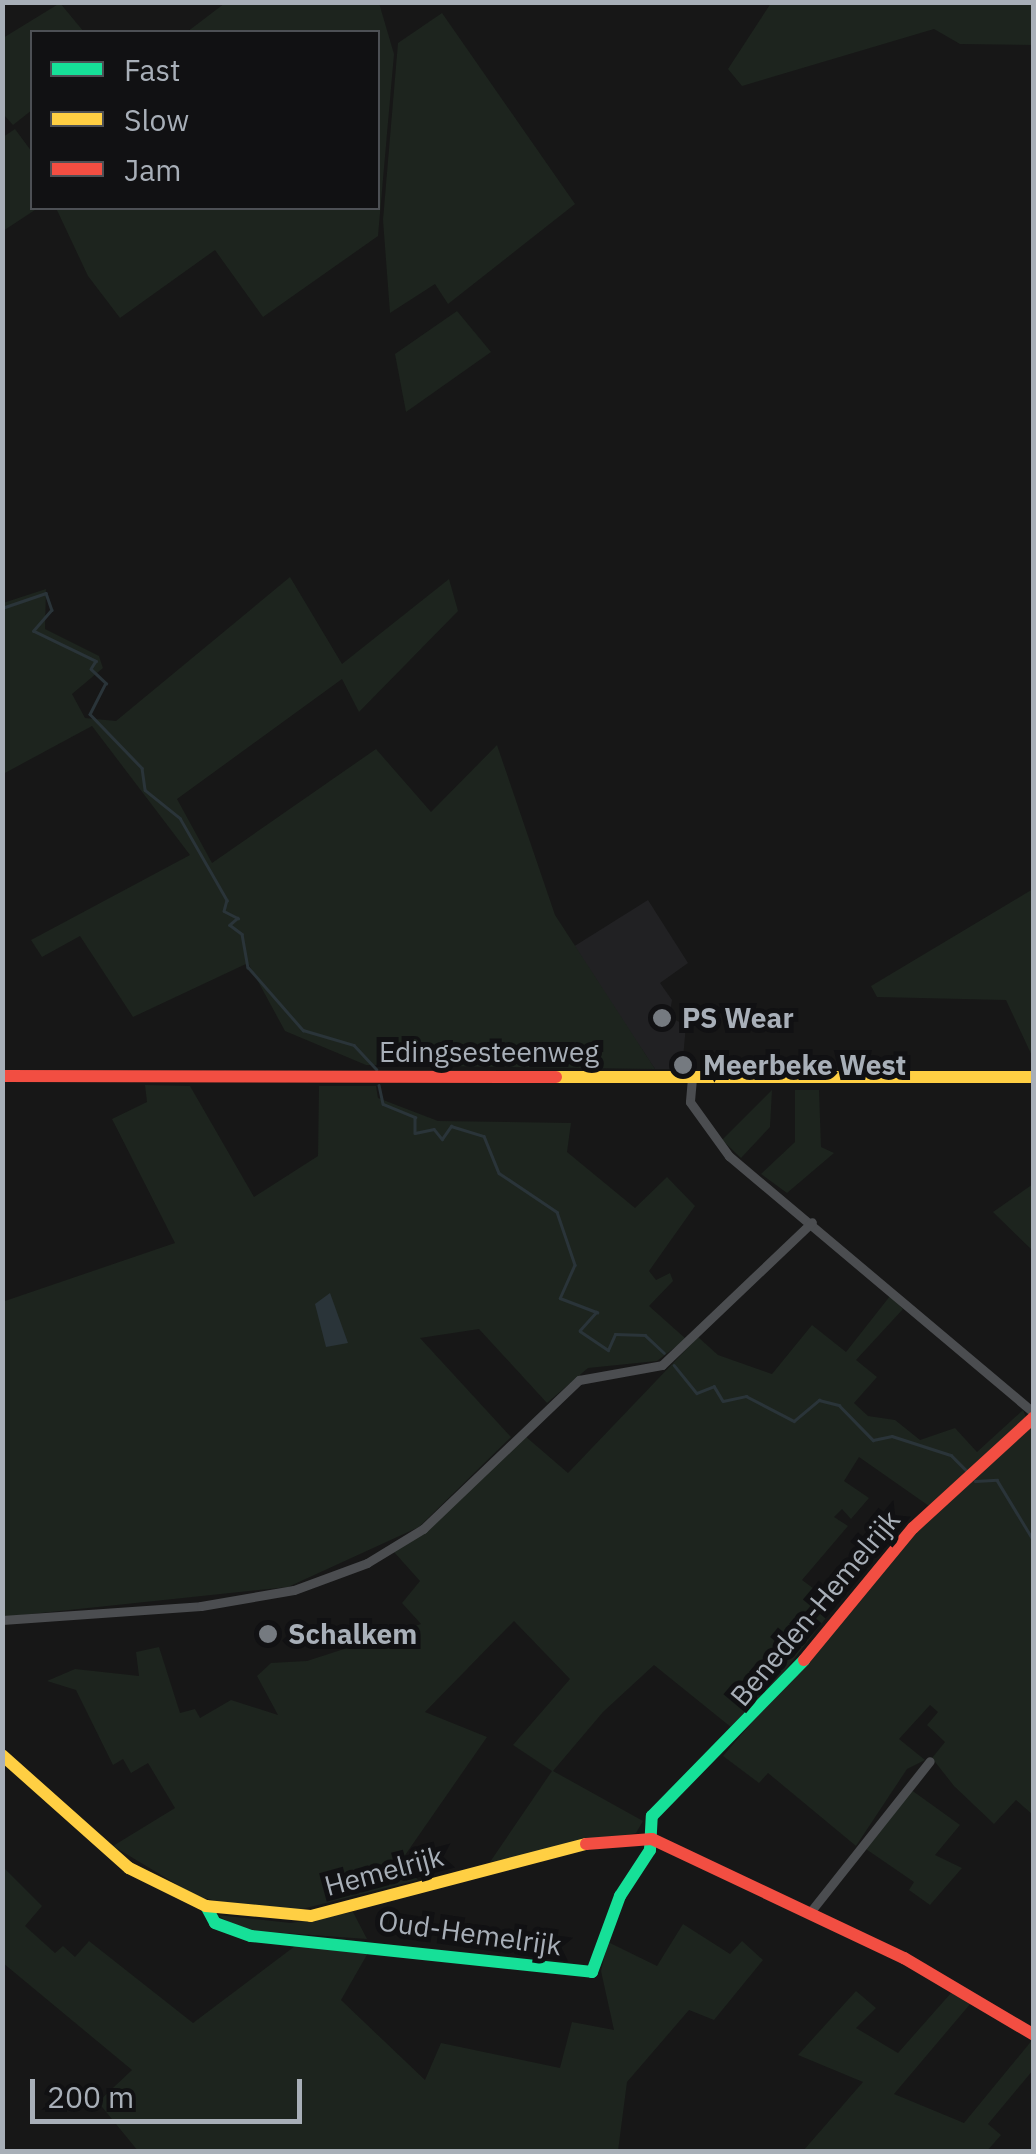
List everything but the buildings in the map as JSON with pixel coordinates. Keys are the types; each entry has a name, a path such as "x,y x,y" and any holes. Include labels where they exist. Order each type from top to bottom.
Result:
{"street":[{"name":"Edingsesteenweg","path":"2,1076 1034,1080"},
{"name":"Beneden-Hemelrijk","path":"652,1838 652,1816 666,1799 756,1720 913,1528 1034,1415 730,1156 690,1102 692,1078"},
{"path":"2,1620 201,1606 294,1590 367,1563 423,1528 579,1380 662,1364 812,1222"},
{"name":"Hemelrijk","path":"2,1756 129,1868 206,1906 311,1916 584,1844 652,1838 811,1910 1034,2035"},
{"path":"811,1910 930,1761"},
{"name":"Oud-Hemelrijk","path":"206,1906 215,1923 251,1936 412,1946 587,1974 652,1838"}],"shaded area":[{"path":"60,3 82,30 30,30 30,112 13,125 3,114 3,38"},
{"path":"225,3 379,3 394,54 378,236 263,317 215,250 120,318 88,276 57,210 380,210 380,30 190,30"},
{"path":"771,3 1033,3 1033,45 960,44 934,29 742,86 728,69"},
{"path":"442,13 575,204 448,304 435,284 390,313 383,220 398,43"},
{"path":"15,129 30,149 30,210 35,210 3,231 3,137"},
{"path":"457,311 491,352 406,412 395,354"},
{"path":"290,577 342,664 449,579 458,611 359,712 342,679 177,799 212,863 376,749 431,812 497,745 555,915 655,1069 366,1065 285,1031 248,963 133,1017 80,936 42,957 31,940 190,855 92,726 3,774 3,603 46,589 45,629 99,656 103,668 72,694 85,718 116,721"},
{"path":"1033,889 1033,1058 1006,1000 877,997 871,986"},
{"path":"648,900 688,963 660,983 672,1000 669,1017 686,1025 682,1069 655,1069 573,947"},
{"path":"145,1085 190,1086 254,1197 318,1156 319,1086 376,1086 378,1098 438,1121 571,1123 567,1152 635,1208 667,1177 695,1206 649,1271 656,1280 670,1273 673,1281 649,1306 686,1339 657,1361 588,1368 547,1403 479,1329 420,1338 511,1437 419,1527 288,1587 3,1617 2,1302 175,1243 112,1119 147,1102"},
{"path":"772,1090 770,1127 741,1158 722,1140"},
{"path":"795,1090 819,1090 821,1147 834,1153 787,1193 761,1174 795,1142"},
{"path":"1033,1184 1033,1251 993,1212"},
{"path":"330,1293 348,1343 326,1347 315,1304"},
{"path":"890,1296 903,1309 856,1360 877,1377 854,1403 868,1416 895,1420 920,1440 955,1428 977,1452 1023,1410 1026,1417 929,1506 859,1457 844,1481 869,1498 851,1519 842,1509 834,1517 848,1526 802,1580 836,1605 737,1732 654,1665 603,1712 553,1771 643,1821 636,1833 490,1862 552,1771 513,1745 570,1679 514,1621 425,1712 487,1737 401,1861 418,1880 302,1909 250,1909 196,1896 113,1846 175,1808 148,1763 131,1773 123,1759 113,1765 76,1690 47,1681 75,1669 139,1676 136,1652 159,1647 180,1713 195,1709 200,1718 231,1700 278,1715 257,1676 271,1663 307,1661 421,1624 402,1603 420,1581 394,1552 525,1436 568,1473 698,1337 718,1355 772,1374 812,1325 846,1352"},
{"path":"1033,1425 1033,1815 1016,1800 994,1824 954,1786 932,1758 945,1742 927,1725 938,1712 930,1705 899,1739 925,1760 907,1769 856,1846 768,1773 759,1783 723,1756 913,1535"},
{"path":"910,1789 960,1825 935,1855 962,1868 930,1905 909,1890 914,1882 863,1847"},
{"path":"2,1866 42,1906 25,1926 55,1953 63,1946 75,1957 89,1941 193,2023 299,1943 372,1946 341,2000 425,2080 441,2043 560,2068 572,2022 614,2030 601,1971 608,1942 657,1966 683,1924 730,1954 742,1941 763,1960 714,2020 689,2010 627,2082 618,2151 138,2151 98,2102 132,2070 3,1963"},
{"path":"353,1912 367,1939 243,1930 217,1915 291,1923"},
{"path":"856,1991 876,2008 856,2028 898,2053 951,1993 971,2003 894,2094 964,2123 1033,2039 1033,2070 988,2124 1001,2135 987,2151 803,2151 863,2082 798,2055"}],"waterway":[{"path":"2,608 46,593 52,610 34,631 96,661 91,669 106,683 90,714 142,768 145,790 180,818 227,900 224,911 238,918 230,925 242,934 248,967 303,1030 354,1045 376,1069"},
{"path":"379,1085 383,1104 415,1117 415,1133 434,1129 442,1139 451,1126 484,1136 499,1173 557,1212 575,1265 560,1298 597,1312 580,1331 608,1350 615,1334 645,1335 664,1353"},
{"path":"674,1365 697,1393 714,1386 723,1401 746,1396 794,1421 819,1400 839,1405 873,1440 892,1436 951,1455 966,1470"},
{"path":"975,1481 997,1480 1034,1541"}],"traffic: fast":[{"path":"206,1906 215,1923 251,1936 592,1972 620,1896 650,1850 652,1816 804,1660"}],"traffic: slow":[{"path":"556,1077 1034,1077"},
{"path":"2,1755 129,1868 206,1906 311,1916 586,1844"}],"traffic: jam":[{"path":"2,1076 556,1077"},
{"path":"804,1660 913,1528 1034,1417"},
{"path":"586,1844 652,1839 904,1958 1034,2035"}],"place":[{"name":"PS Wear","path":"662,1018"},
{"name":"Meerbeke West","path":"683,1065"},
{"name":"Schalkem","path":"268,1634"}]}
